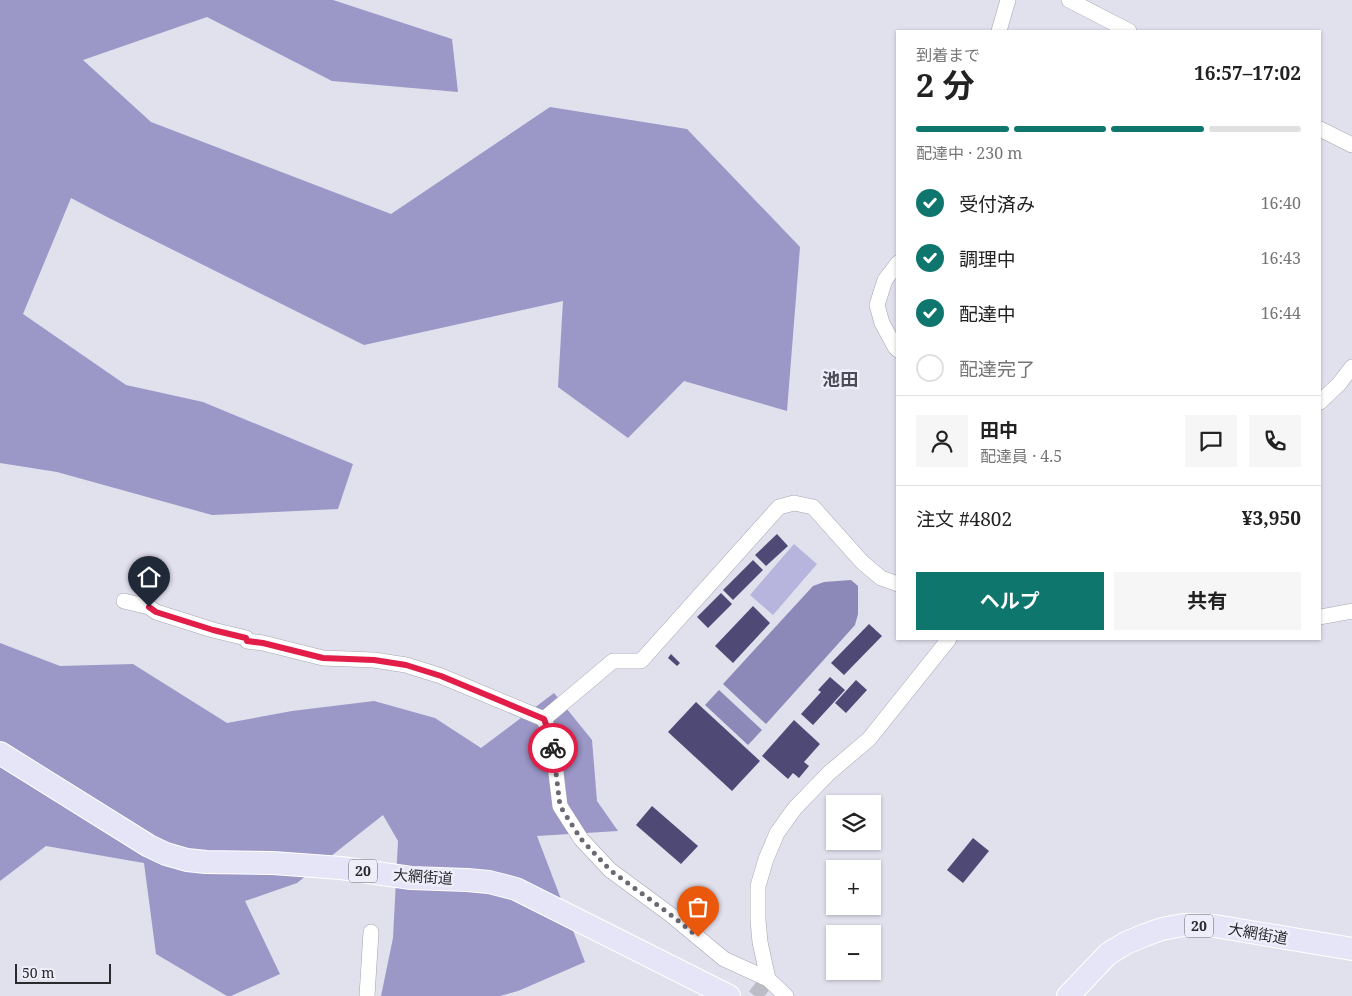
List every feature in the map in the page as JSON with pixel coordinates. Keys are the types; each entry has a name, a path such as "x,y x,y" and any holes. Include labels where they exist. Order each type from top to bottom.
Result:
{"main road":[{"name":"大網街道","path":"0,753 149,846 166,854 188,860 206,862 273,863 341,868 411,878 489,882 516,888 729,996"},
{"name":"大網街道","path":"1068,996 1108,954 1126,943 1153,932 1183,925 1214,926 1352,949"}],"street":[{"path":"999,30 1008,0"},
{"path":"1069,0 1127,30"},
{"path":"1321,130 1352,145"},
{"path":"896,265 885,280 877,305 882,323 896,348"},
{"path":"1321,401 1339,384 1352,367"},
{"path":"544,719 613,661 641,662 779,506 794,503 813,507 862,562 881,578 896,583"},
{"path":"124,601 149,607 156,612 213,630 246,638 247,641 263,643 294,652 323,658 374,660 406,665 441,676 544,719 552,740 560,806 581,839 610,870 671,915 724,959 768,979 786,996"},
{"path":"1321,617 1352,611"},
{"path":"768,979 760,942 758,886 777,832 795,808 830,773 869,739 949,640"},
{"path":"366,996 371,932"}],"shaded area":[{"path":"0,0 333,0 452,39 458,92 332,81 207,17 83,60 151,122 391,214 550,107 687,129 800,247 787,411 684,381 628,438 558,387 563,301 364,345 71,198 23,314 126,385 203,402 353,464 338,509 212,515 57,472 0,463"},
{"path":"794,544 817,564 773,615 750,595"},
{"path":"851,580 858,586 858,614 855,625 766,724 723,684 813,586 824,582"},
{"path":"0,643 60,666 133,664 227,723 292,711 374,701 435,718 481,748 554,693 592,740 597,801 618,831 537,836 585,962 518,991 500,996 381,996 393,938 398,841 383,815 297,883 245,901 280,974 231,996 227,996 156,954 144,863 46,846 0,881"},
{"path":"719,690 762,730 748,745 705,705"}],"building":[{"path":"777,534 788,546 766,566 755,555"},
{"path":"753,560 763,570 733,600 723,590"},
{"path":"721,593 732,604 708,628 697,617"},
{"path":"753,606 770,623 733,663 715,646"},
{"path":"869,624 882,636 844,675 831,663"},
{"path":"671,654 680,663 677,666 668,658"},
{"path":"830,677 845,690 813,725 801,714 821,692 818,690"},
{"path":"856,680 867,690 846,713 835,703"},
{"path":"696,702 760,761 732,791 668,732"},
{"path":"794,720 820,744 804,762 809,766 799,778 793,773 788,779 762,756"},
{"path":"652,806 698,846 681,864 636,825"},
{"path":"973,838 989,851 963,883 947,870"}],"tunnel":[{"path":"755,996 768,979"}],"way so far":[{"path":"553,748 560,806 581,839 610,870 698,937"}],"district":[{"name":"池田","path":"840,380"}],"route":[{"path":"149,607 156,612 246,638 247,641 263,643 323,658 374,660 406,665 441,676 544,719 553,748"}]}
